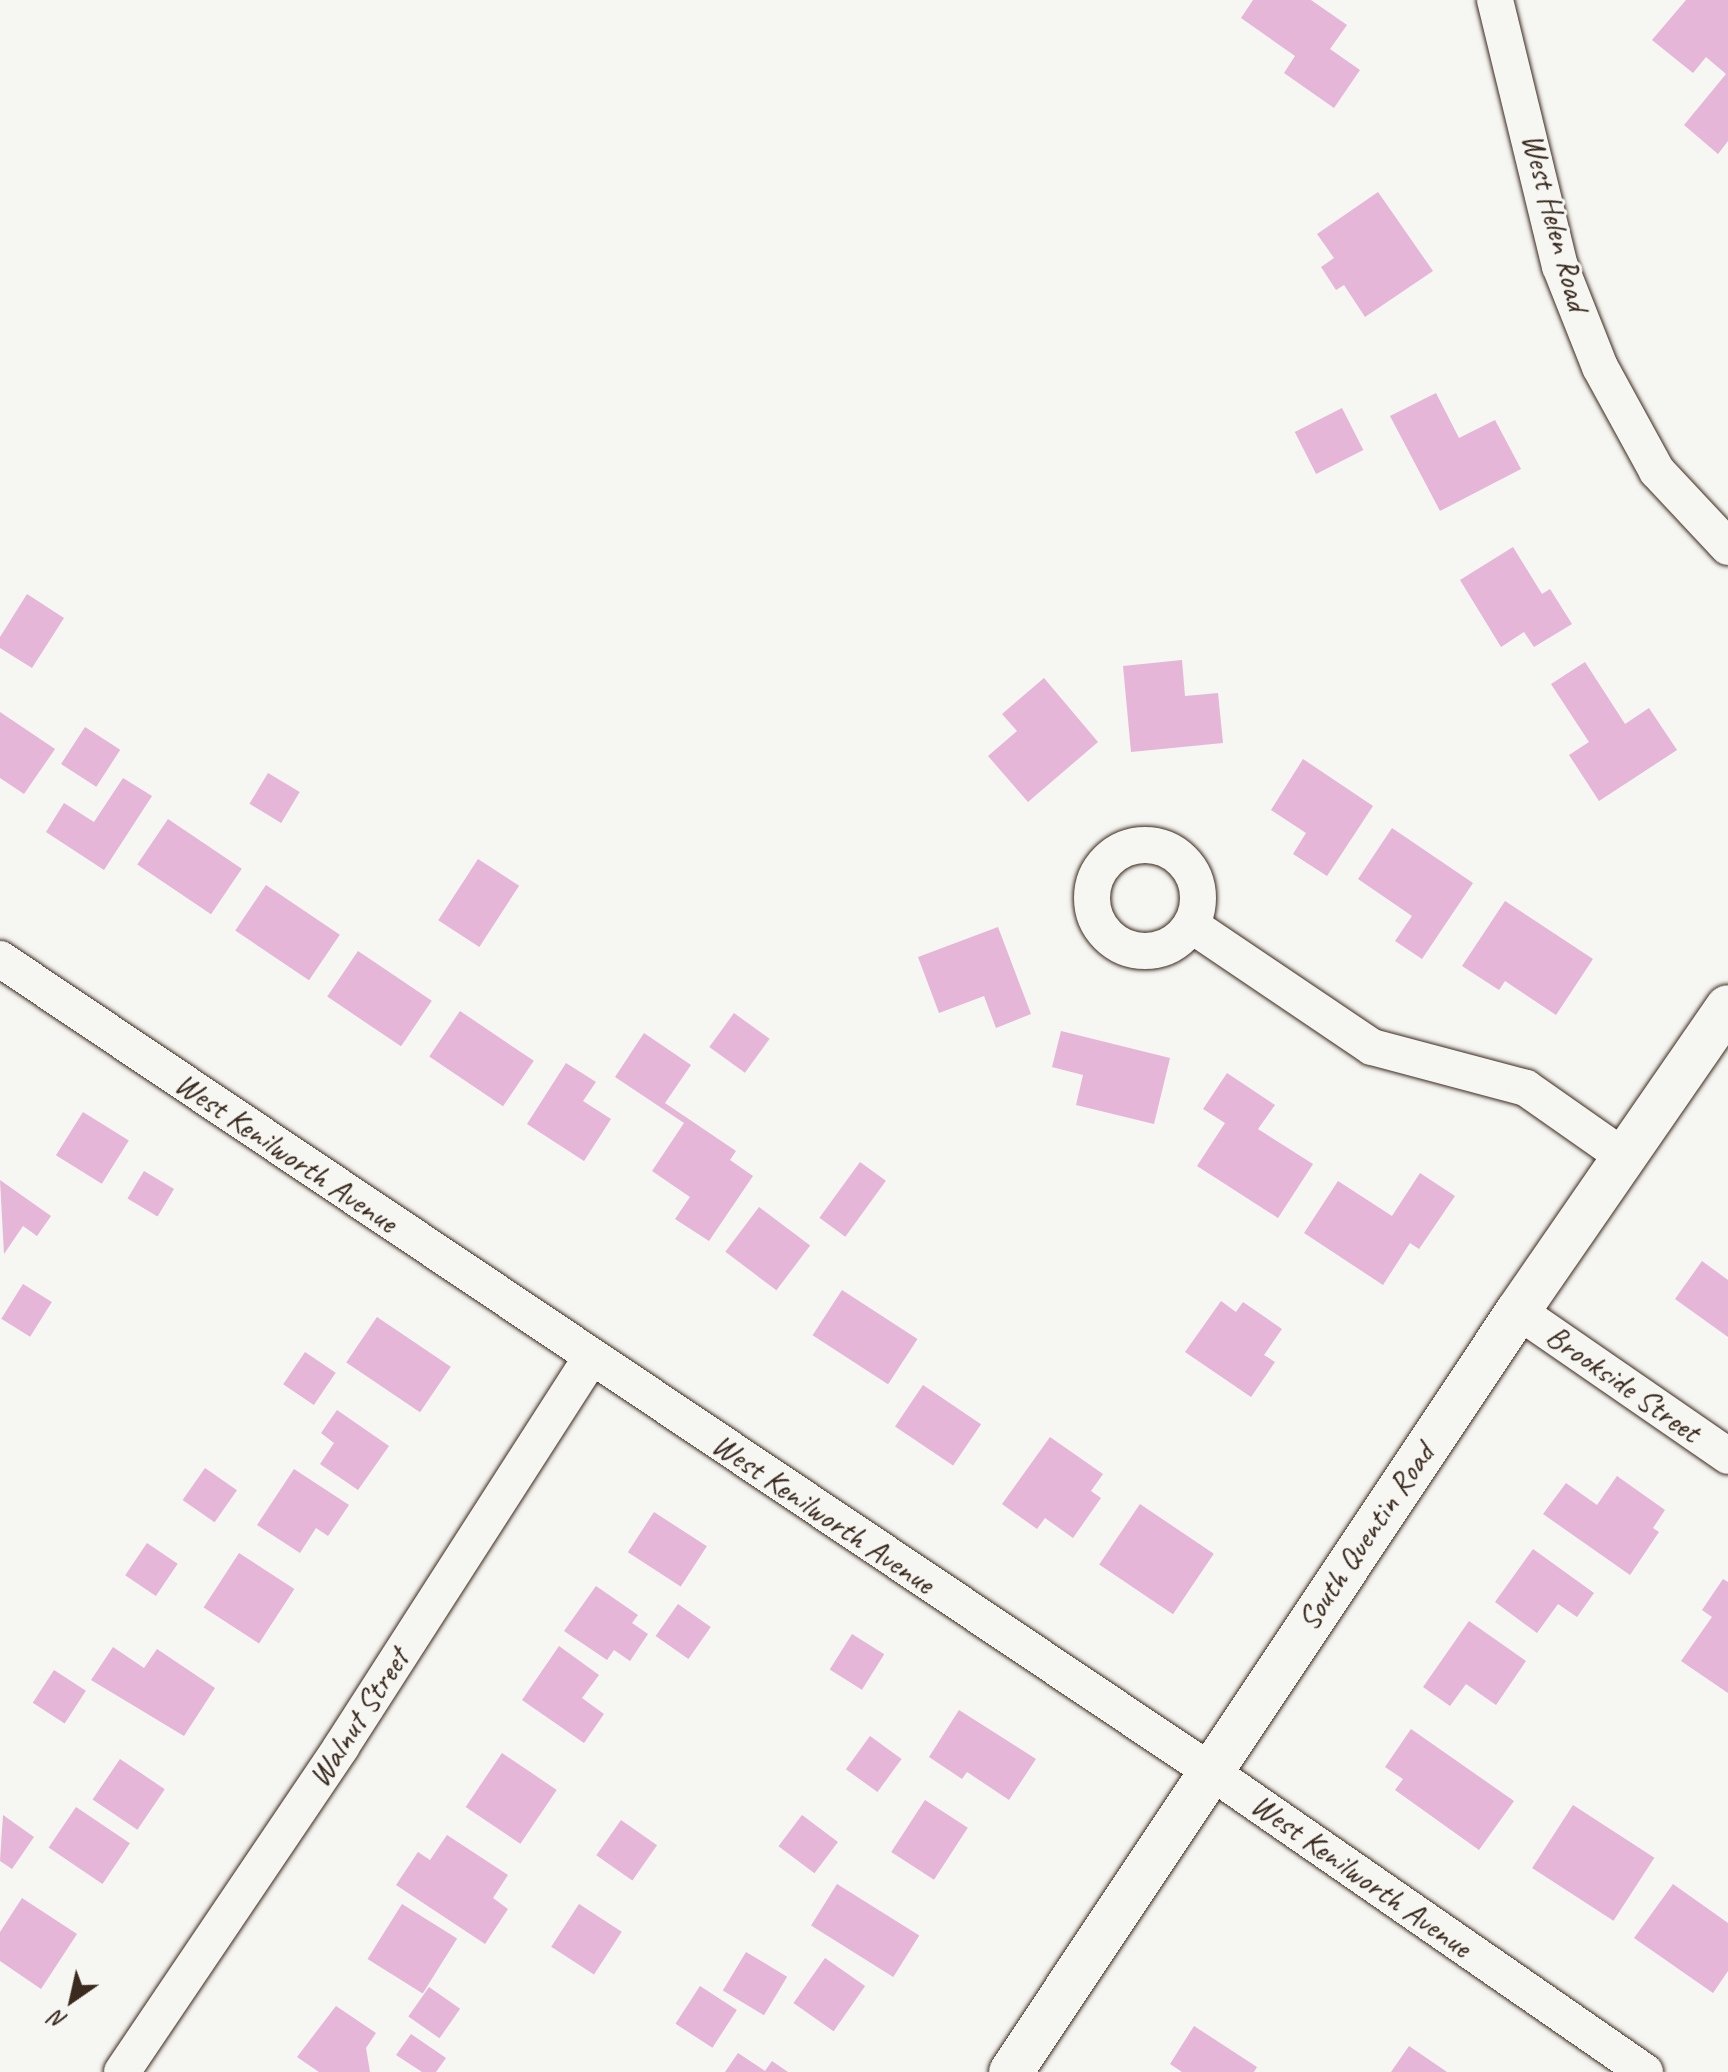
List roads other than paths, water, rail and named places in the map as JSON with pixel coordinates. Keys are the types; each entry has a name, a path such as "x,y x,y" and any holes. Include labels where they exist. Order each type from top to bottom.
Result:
{"main road":[{"name":"South Quentin Road","path":"1011,2072 1518,1311 1728,1007"}],"street":[{"name":"West Helen Road","path":"1495,0 1560,266 1600,367 1657,471 1728,547"},
{"path":"1191,925 1372,1047 1526,1088 1624,1157"},
{"name":"West Kenilworth Avenue","path":"0,959 590,1359 1210,1771 1645,2072"},
{"name":"Brookside Street","path":"1518,1311 1728,1456"},
{"name":"Walnut Street","path":"122,2072 341,1747 590,1359"}]}
